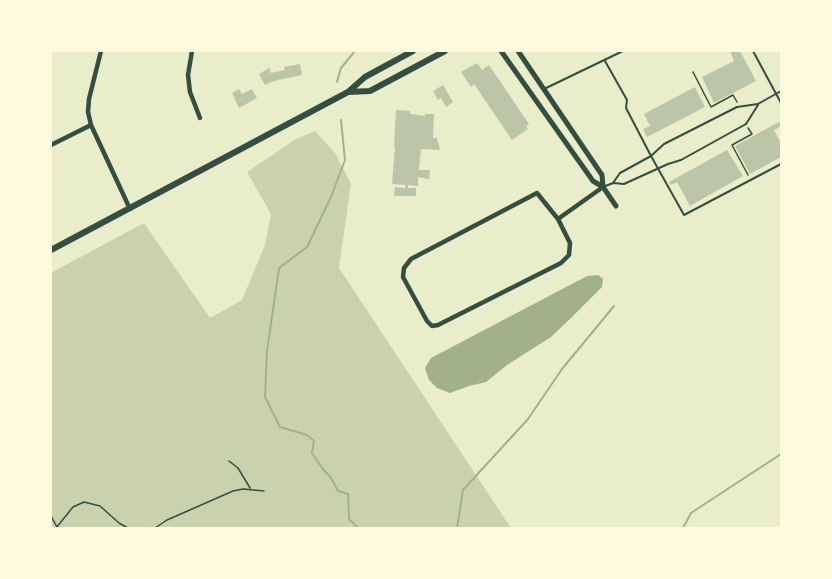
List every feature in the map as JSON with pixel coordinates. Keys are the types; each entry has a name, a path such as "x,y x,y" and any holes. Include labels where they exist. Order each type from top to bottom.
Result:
{"main road":[{"path":"51,250 348,92 365,77 413,51"},
{"path":"348,92 370,91 445,51"}],"street":[{"path":"101,51 88,112 91,125 130,209"},
{"path":"192,51 188,75 190,92 200,118"},
{"path":"501,51 593,181 603,187 616,206"},
{"path":"518,51 602,175 603,187"},
{"path":"51,145 91,125"},
{"path":"558,219 603,187"},
{"path":"537,193 558,219 570,243 569,255 561,263 438,325 432,326 426,321 403,278 404,268 411,259 537,193"}],"lane":[{"path":"544,89 623,51"},
{"path":"753,51 781,103"},
{"path":"605,61 627,100 626,108 684,215 781,164"},
{"path":"613,183 620,172 651,156 664,144 737,107 758,104 781,91"},
{"path":"603,187 613,183 624,184 681,160 746,124 758,104"}],"path":[{"path":"732,145 750,180"},
{"path":"229,461 238,468 250,489"},
{"path":"155,528 167,520 233,491 250,489 264,491"},
{"path":"51,516 57,528 73,507 84,502 100,506 119,524 127,528"}],"shaded area":[{"path":"315,131 335,153 351,184 339,268 511,528 51,528 51,273 144,223 210,318 242,300 265,245 271,214 247,172 296,139"},
{"path":"598,275 603,279 602,287 573,316 551,337 507,365 486,382 450,393 437,388 429,380 425,368 431,358 587,276"}],"building":[{"path":"730,51 740,51 756,81 714,103 702,77 734,61"},
{"path":"477,63 482,70 489,65 529,124 526,126 528,129 512,140 474,84 471,87 461,72"},
{"path":"300,64 302,75 265,85 259,74 269,68 271,73 285,70 284,67"},
{"path":"443,85 453,102 446,107 433,91"},
{"path":"695,87 705,107 647,137 643,129 650,126 644,114"},
{"path":"239,89 242,94 252,89 257,98 239,108 232,93"},
{"path":"396,110 410,111 410,114 425,116 425,114 434,114 433,138 437,138 440,150 421,149 419,170 430,170 429,179 418,177 418,186 408,185 408,188 416,188 416,196 394,196 395,187 405,188 405,185 392,184"},
{"path":"779,122 781,126 774,130 781,143 781,157 750,174 735,146"},
{"path":"727,150 743,176 690,206 677,182 671,185 669,182"}],"waterway":[{"path":"337,82 341,68 355,51"},
{"path":"341,120 345,160 331,197 307,247 279,268 267,351 265,397 280,427 307,435 314,441 312,453 338,491 348,494 349,519 358,528"},
{"path":"457,528 463,490 528,419 562,369 614,306"},
{"path":"683,528 691,513 781,454"}]}
